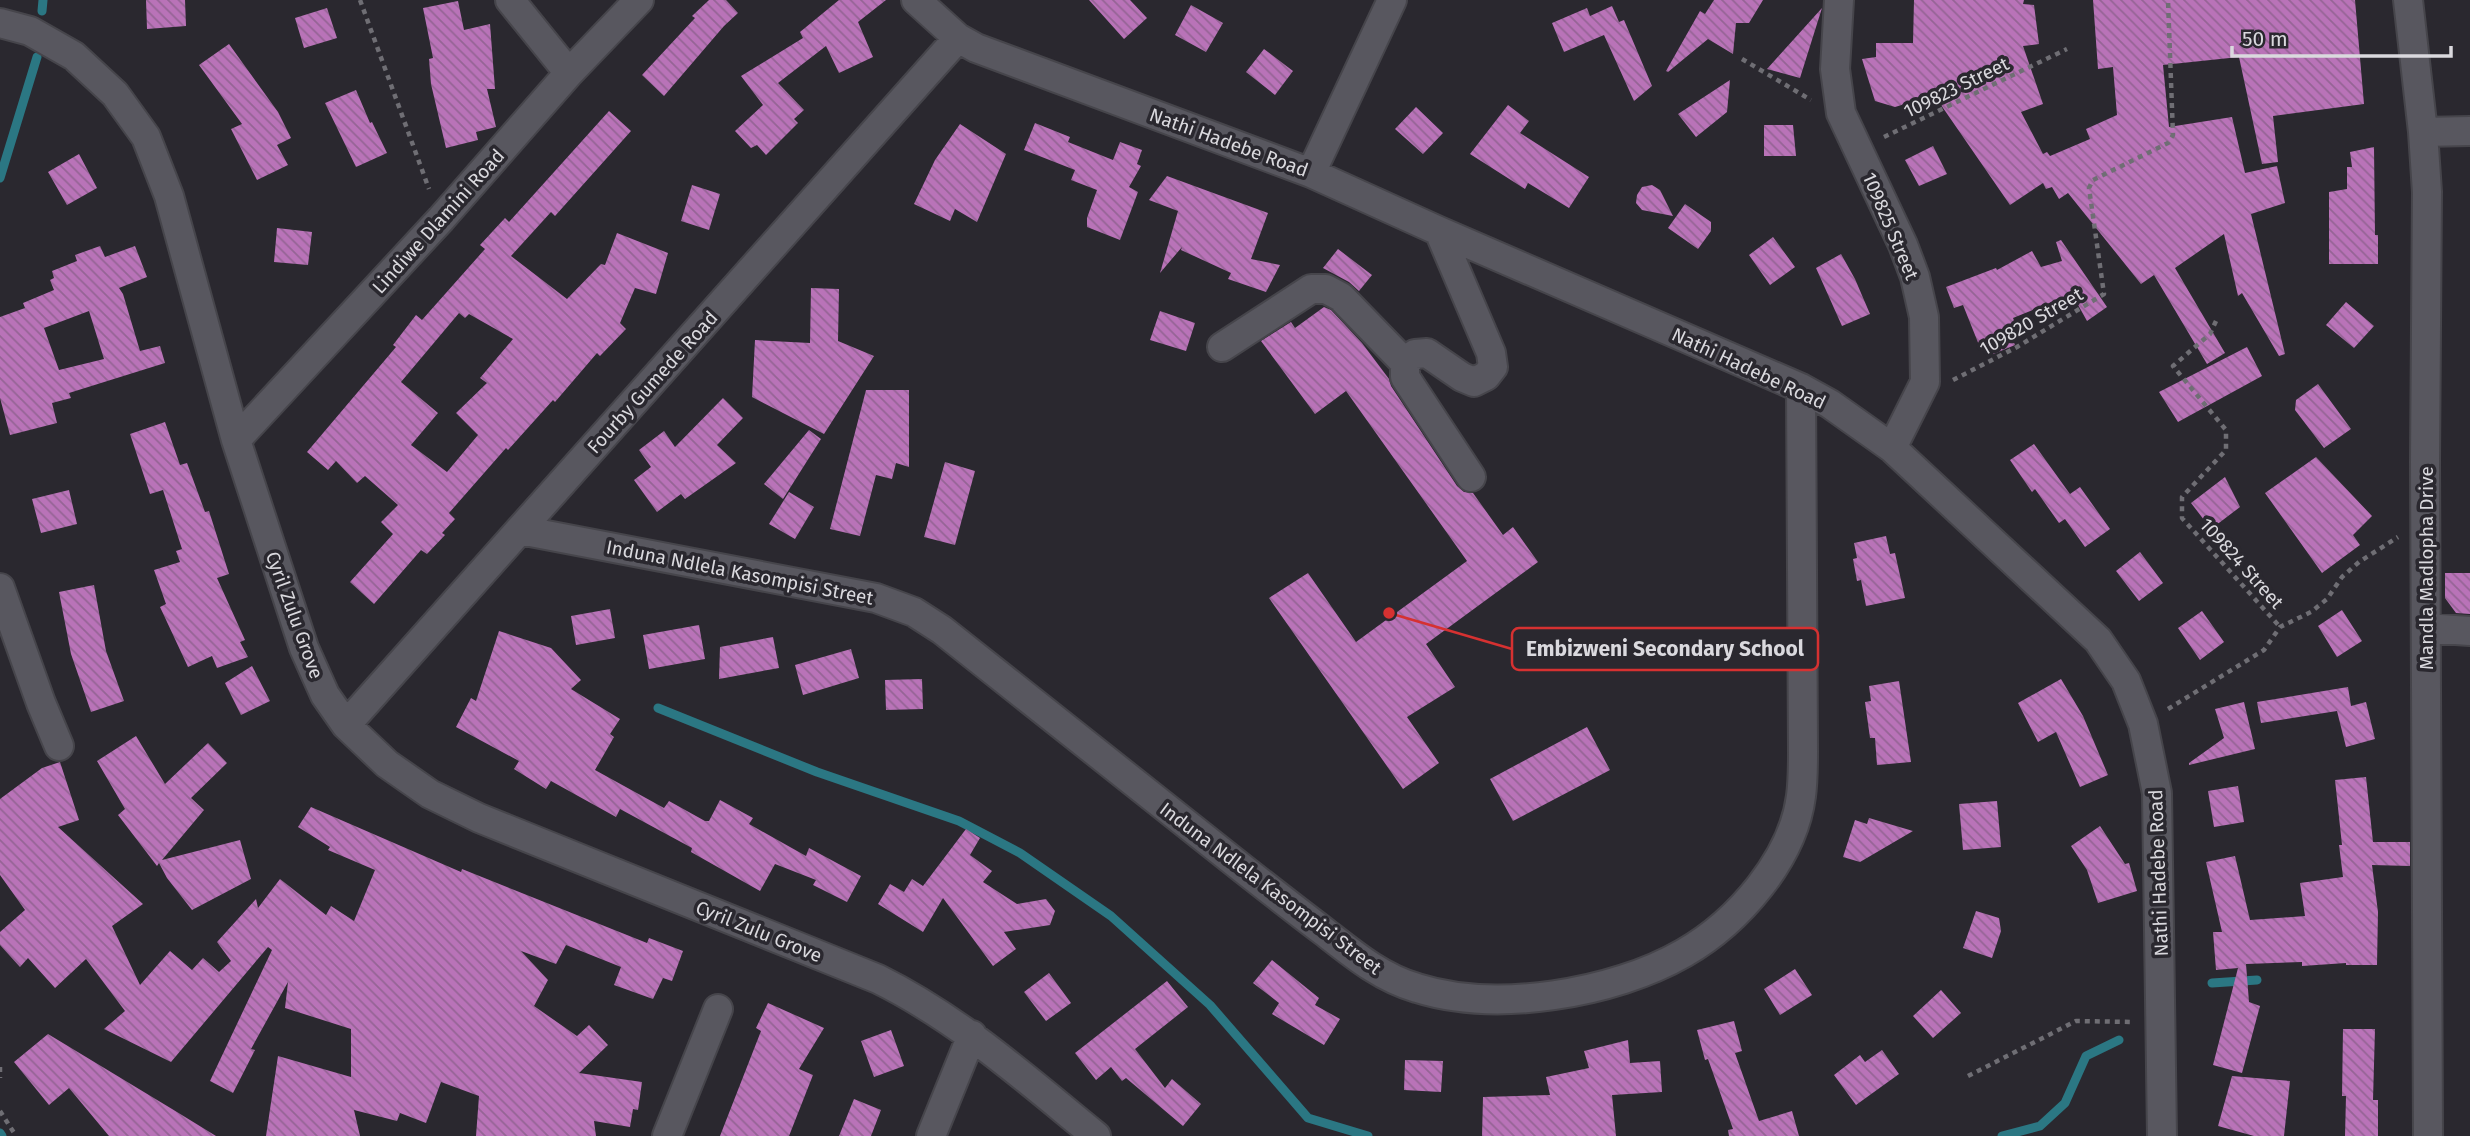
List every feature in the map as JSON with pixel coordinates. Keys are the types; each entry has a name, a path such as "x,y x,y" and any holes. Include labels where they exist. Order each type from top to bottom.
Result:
{"street":[{"path":"510,0 569,73"},
{"name":"Lindiwe Dlamini Road","path":"236,440 440,219 569,73 639,0"},
{"name":"Nathi Hadebe Road","path":"916,0 958,38 976,48 1311,173 1801,388 1830,404 1892,449 2098,640 2126,681 2143,724 2157,793 2162,1136"},
{"path":"1311,173 1392,0"},
{"name":"109825 Street","path":"1839,0 1835,69 1841,113 1903,245 1915,277 1924,317 1925,382 1892,449"},
{"name":"Mandla Madlopha Drive","path":"2408,0 2427,191 2427,1136"},
{"name":"Cyril Zulu Grove","path":"0,23 30,31 74,56 115,93 146,137 169,196 236,440 304,648 325,695 345,725 387,764 430,794 479,818 914,996 972,1035 1096,1136"},
{"name":"Fourby Gumede Road","path":"345,725 958,38"},
{"path":"2423,132 2470,131"},
{"path":"1405,363 1415,354 1427,353 1474,382 1486,376 1493,367 1491,354 1438,230"},
{"path":"1222,347 1311,289 1326,289 1341,297 1405,363 1405,377 1471,477"},
{"name":"Induna Ndlela Kasompisi Street","path":"520,530 876,598 914,612 942,630 1301,914 1382,974 1418,989 1469,998 1521,998 1581,991 1660,967 1703,942 1737,914 1769,874 1791,831 1801,797 1803,751 1801,388"},
{"path":"0,589 59,746"},
{"path":"2426,628 2470,631"},
{"path":"667,1136 718,1009"},
{"path":"931,1136 972,1035"}],"path":[{"path":"360,0 440,219"},
{"name":"109820 Street","path":"1925,382 1955,380 2017,347 2104,294 2089,188 2093,180 2168,143 2173,135 2168,0"},
{"name":"109823 Street","path":"1858,150 2067,48"},
{"path":"1742,59 1800,95 1841,113"},
{"name":"109824 Street","path":"2143,724 2264,650 2280,627 2182,517 2182,497 2226,450 2226,430 2173,366 2210,334 2216,321"},
{"path":"2280,627 2311,612 2327,599 2342,577 2359,562 2426,520"},
{"path":"1968,1076 2077,1021 2162,1022"},
{"path":"0,1067 0,1078"},
{"path":"0,1111 16,1136"}],"building":[{"path":"146,0 185,0 186,26 147,29"},
{"path":"709,0 726,0 738,13 664,96 642,75"},
{"path":"839,0 886,0 858,22 873,57 839,73 826,46 778,83 804,110 794,119 798,123 766,155 757,145 751,148 735,131 763,105 741,76 803,38 800,32"},
{"path":"1089,0 1130,0 1147,18 1124,39"},
{"path":"1714,0 1763,0 1749,23 1736,23 1733,54 1708,39 1666,71 1700,11 1705,14"},
{"path":"1914,0 2024,0 2023,4 2034,5 2039,44 2023,46 2043,104 2021,112 2043,154 2047,152 2050,156 2090,139 2086,129 2117,115 2113,67 2098,69 2093,0 2355,0 2364,104 2273,116 2278,162 2262,164 2239,57 2163,65 2169,127 2232,117 2245,173 2277,166 2285,203 2251,214 2285,354 2279,356 2242,293 2238,296 2224,234 2175,268 2225,353 2207,364 2154,275 2141,284 2068,193 2059,199 2052,187 2046,189 2043,183 2010,205 1941,105 1938,94 1895,107 1875,101 1862,59 1876,57 1876,43 1913,43"},
{"path":"458,1 464,30 490,24 495,89 487,89 496,127 476,132 478,140 446,148 431,84 429,59 433,58 423,8"},
{"path":"1191,5 1223,23 1206,52 1175,35"},
{"path":"1612,6 1619,22 1624,20 1652,86 1634,101 1604,35 1564,52 1552,23 1587,8 1590,16"},
{"path":"327,8 337,38 304,48 295,18"},
{"path":"1822,8 1800,78 1767,69"},
{"path":"229,44 278,112 291,138 277,145 288,165 257,180 231,129 242,124 199,65"},
{"path":"1264,49 1293,71 1275,95 1246,72"},
{"path":"1730,80 1727,112 1696,137 1678,114"},
{"path":"356,90 387,153 356,167 325,103"},
{"path":"1508,105 1529,121 1520,133 1589,177 1569,208 1528,183 1525,189 1470,154"},
{"path":"1416,107 1443,133 1423,154 1395,129"},
{"path":"609,111 631,131 555,216 551,212 511,256 567,299 601,264 605,265 617,233 668,253 656,294 635,288 620,323 626,329 600,356 597,353 555,402 553,400 508,450 506,448 449,513 455,519 442,533 445,535 427,554 421,550 374,604 350,582 393,534 381,522 398,505 365,476 357,483 336,461 328,470 307,452 396,347 393,345 416,315 422,320 485,249 480,245 505,218 509,222","holes":["459,313 465,318 469,314 513,339 480,378 487,383 456,413 478,435 447,472 411,445 438,413 401,382"]},
{"path":"1035,123 1070,137 1068,142 1113,160 1120,142 1142,150 1137,164 1141,166 1129,187 1138,192 1120,240 1087,227 1087,218 1097,190 1071,180 1075,170 1024,150"},
{"path":"960,124 1006,154 977,222 955,209 950,221 914,204 935,160"},
{"path":"1764,125 1793,125 1796,156 1764,156"},
{"path":"1933,146 1947,174 1919,186 1905,160"},
{"path":"2374,147 2378,264 2329,264 2329,192 2347,189 2347,167 2352,167 2350,152"},
{"path":"79,154 97,188 67,205 48,172"},
{"path":"1167,176 1268,213 1251,259 1280,265 1266,292 1228,279 1231,273 1181,250 1182,247 1160,273 1178,211 1149,200"},
{"path":"692,185 720,194 709,230 681,221"},
{"path":"1652,185 1660,190 1673,216 1642,210 1636,203 1642,187"},
{"path":"1685,204 1711,222 1711,231 1698,249 1668,228"},
{"path":"277,228 312,232 308,265 274,262"},
{"path":"1773,237 1795,267 1770,285 1749,255"},
{"path":"2061,240 2107,307 2087,321 2072,294 2013,318 2018,330 2010,333 2015,345 1991,355 1985,343 1979,345 1963,305 1954,308 1946,287 1996,268 1997,270 2032,251 2041,267 2062,261 2056,242"},
{"path":"100,246 105,257 135,246 147,277 119,288 140,351 160,346 165,363 69,393 71,398 52,403 57,423 10,435 0,398 0,317 25,308 23,303 54,290 50,280 54,278 52,271 77,261 75,255","holes":["89,311 104,359 59,370 44,328"]},
{"path":"1338,249 1372,275 1359,291 1349,282 1323,268"},
{"path":"1841,254 1870,314 1842,326 1816,268"},
{"path":"811,288 839,289 838,341 874,356 824,434 752,397 755,340 810,343"},
{"path":"2346,302 2374,326 2354,348 2326,325"},
{"path":"1324,307 1331,310 1362,343 1389,379 1457,486 1464,492 1473,493 1503,535 1513,527 1538,562 1426,644 1455,687 1407,717 1439,763 1403,789 1269,598 1308,573 1356,642 1467,561 1346,391 1315,414 1261,341 1291,322 1295,328"},
{"path":"1160,311 1195,323 1186,351 1150,340"},
{"path":"2247,347 2262,376 2178,422 2159,392"},
{"path":"2318,384 2351,429 2324,448 2295,410 2296,400"},
{"path":"866,390 909,390 909,467 896,463 892,479 876,475 860,536 830,529"},
{"path":"723,398 743,418 717,445 736,463 685,499 681,494 657,512 634,480 651,467 639,450 664,431 675,447"},
{"path":"165,422 180,465 187,463 205,512 209,511 229,574 217,578 245,640 240,642 248,657 217,668 212,656 188,667 160,607 166,604 154,570 180,562 176,551 182,549 163,490 150,494 130,434"},
{"path":"809,430 821,439 783,499 764,484"},
{"path":"2034,444 2070,494 2080,487 2110,529 2085,547 2065,519 2059,523 2035,489 2032,492 2010,460"},
{"path":"2316,457 2372,516 2353,535 2360,545 2322,573 2265,493"},
{"path":"945,462 975,471 955,545 924,537"},
{"path":"2225,477 2240,507 2211,529 2191,503"},
{"path":"69,490 77,524 41,533 32,499"},
{"path":"789,492 814,507 795,539 769,524"},
{"path":"1886,536 1890,554 1895,553 1905,598 1866,606 1861,580 1857,581 1853,559 1857,558 1854,543"},
{"path":"2140,552 2163,583 2139,601 2116,571"},
{"path":"2445,573 2470,573 2470,614 2456,613 2445,598"},
{"path":"94,585 106,651 124,701 91,712 71,654 59,592"},
{"path":"610,609 615,638 576,645 571,616"},
{"path":"2342,610 2362,641 2337,657 2318,626"},
{"path":"2202,611 2224,642 2200,660 2178,628"},
{"path":"699,625 705,659 649,669 643,635"},
{"path":"499,631 551,648 581,680 571,689 620,719 610,734 614,737 595,770 664,808 669,801 705,821 709,821 720,800 753,818 749,824 806,856 809,848 861,876 847,902 813,885 816,880 775,864 760,891 691,852 692,848 620,809 616,817 551,781 546,789 514,769 519,761 456,727 471,698 476,701"},
{"path":"773,637 779,668 719,679 720,647"},
{"path":"851,649 859,678 803,695 795,665"},
{"path":"252,666 270,701 241,715 225,683"},
{"path":"922,679 923,709 886,710 885,680"},
{"path":"2061,679 2083,716 2108,775 2080,787 2056,732 2038,742 2018,703"},
{"path":"1899,681 1911,762 1877,765 1875,738 1870,738 1865,702 1871,701 1869,686"},
{"path":"2348,687 2351,706 2366,702 2375,739 2346,747 2337,711 2261,723 2257,702"},
{"path":"2244,702 2255,749 2189,765 2224,738 2215,709"},
{"path":"1587,727 1610,770 1513,821 1490,779"},
{"path":"136,736 165,784 208,743 227,763 191,798 204,810 162,860 240,840 251,879 192,910 159,863 157,866 118,815 125,809 97,761"},
{"path":"60,762 79,820 58,827 143,904 112,926 140,985 170,951 192,970 203,958 219,972 231,961 217,942 256,899 258,908 280,879 326,915 331,906 354,921 375,870 328,850 330,847 298,827 311,807 461,872 462,869 647,943 649,938 683,951 672,981 663,978 653,999 614,985 621,967 566,945 556,964 521,951 548,980 534,1006 577,1036 589,1025 608,1045 579,1073 642,1082 638,1110 633,1109 630,1127 594,1121 596,1136 476,1136 479,1096 441,1082 426,1123 400,1113 397,1121 354,1110 360,1136 266,1136 278,1056 351,1077 351,1029 285,1008 288,982 251,1049 255,1050 233,1093 210,1081 272,950 268,947 171,1062 104,1029 125,1011 86,959 55,988 28,958 20,967 0,945 0,932 25,910 0,875 0,799 42,768"},
{"path":"2366,777 2373,842 2410,842 2410,866 2372,865 2378,912 2377,965 2346,963 2302,966 2302,962 2246,964 2249,1002 2260,1006 2242,1073 2213,1065 2238,968 2216,970 2213,932 2222,932 2206,862 2235,856 2250,920 2305,916 2300,883 2343,877 2335,780"},
{"path":"2238,786 2244,822 2214,827 2208,791"},
{"path":"1997,801 2001,847 1963,850 1959,804"},
{"path":"1869,818 1913,831 1860,862 1843,857 1855,820 1867,824"},
{"path":"2100,826 2125,864 2129,863 2137,891 2098,903 2087,870 2071,846"},
{"path":"966,829 980,838 970,855 992,871 983,882 1017,904 1046,899 1055,911 1050,925 1004,932 1016,949 993,966 943,898 923,932 878,904 890,884 904,892 912,879 923,886"},
{"path":"1976,911 1999,918 2001,931 1992,958 1963,948"},
{"path":"1272,960 1319,998 1315,1005 1340,1019 1324,1045 1272,1014 1279,1003 1253,983"},
{"path":"1795,969 1812,995 1780,1015 1764,989"},
{"path":"1049,973 1071,1003 1046,1021 1024,992"},
{"path":"1167,981 1188,1007 1135,1049 1165,1088 1172,1079 1201,1104 1183,1126 1126,1078 1122,1081 1111,1067 1096,1080 1075,1053"},
{"path":"1941,990 1961,1013 1933,1038 1913,1016"},
{"path":"768,1003 824,1028 799,1069 813,1075 789,1136 720,1136 761,1031 756,1028"},
{"path":"1734,1021 1742,1051 1735,1053 1759,1121 1792,1111 1799,1136 1729,1136 1728,1130 1733,1129 1708,1059 1705,1060 1697,1030"},
{"path":"2343,1029 2375,1029 2373,1100 2378,1100 2378,1136 2345,1136 2346,1096 2342,1096"},
{"path":"891,1030 904,1066 874,1077 861,1041"},
{"path":"48,1034 216,1136 109,1136 69,1088 49,1105 14,1062"},
{"path":"1628,1040 1630,1063 1660,1061 1662,1092 1612,1095 1616,1136 1482,1136 1483,1097 1550,1095 1546,1077 1589,1068 1584,1051"},
{"path":"1882,1050 1899,1074 1856,1105 1834,1075 1860,1055 1865,1062"},
{"path":"1405,1060 1443,1061 1441,1092 1404,1090"},
{"path":"2232,1076 2290,1081 2284,1136 2254,1136 2218,1126"},
{"path":"854,1099 881,1110 871,1136 839,1136"}],"waterway":[{"path":"42,11 43,0"},
{"path":"0,178 37,57"},
{"path":"658,708 817,772 959,821 1020,853 1111,916 1210,1005 1308,1118 1368,1136"},
{"path":"2212,983 2257,980"},
{"path":"2002,1136 2040,1126 2065,1103 2086,1056 2119,1040"}],"place":[{"name":"Embizweni Secondary School","path":"1389,613"}]}
